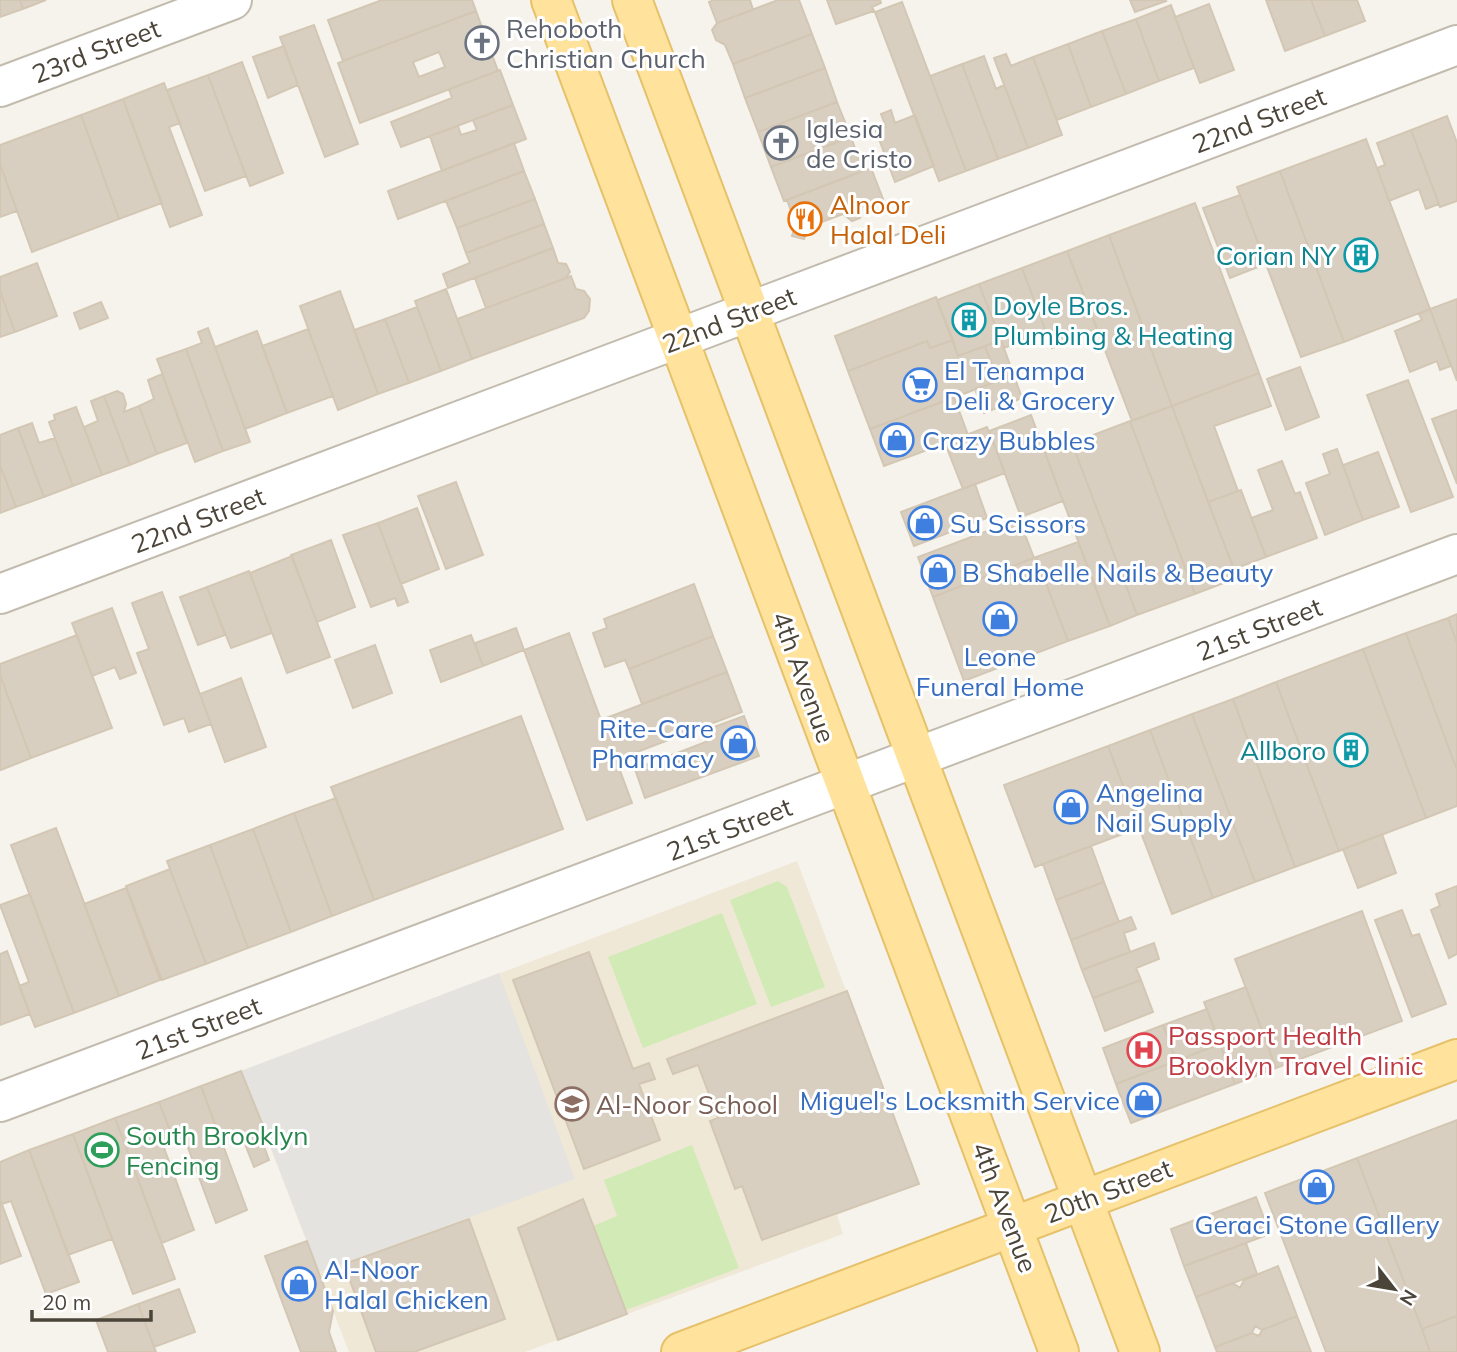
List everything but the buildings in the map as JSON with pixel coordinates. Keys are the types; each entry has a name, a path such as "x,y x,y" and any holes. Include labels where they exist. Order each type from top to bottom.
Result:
{"main road":[{"name":"4th Avenue","path":"551,0 1059,1352"},
{"path":"632,0 1140,1352"},
{"name":"20th Street","path":"681,1352 1457,1059"}],"street":[{"name":"23rd Street","path":"0,87 232,0"},
{"name":"22nd Street","path":"0,594 1457,45"},
{"name":"21st Street","path":"0,1102 1457,554"}],"shaded area":[{"name":"Al-Noor School","path":"797,861 919,1184 837,1215 843,1234 525,1352 349,1352 241,1071"},
{"path":"499,973 575,1179 319,1272 241,1071"}],"green space":[{"path":"778,881 787,887 825,987 771,1007 730,900"},
{"path":"722,913 757,1004 643,1048 608,957"},
{"path":"692,1145 739,1268 626,1310 593,1226 617,1216 604,1180"}],"place":[{"name":"Rehoboth Christian Church","path":"482,43"},
{"name":"Iglesia de Cristo","path":"781,143"},
{"name":"Alnoor Halal Deli","path":"805,219"},
{"name":"Corian NY","path":"1361,255"},
{"name":"Doyle Bros. Plumbing & Heating","path":"969,320"},
{"name":"El Tenampa Deli & Grocery","path":"920,385"},
{"name":"Crazy Bubbles","path":"897,440"},
{"name":"Su Scissors","path":"925,523"},
{"name":"B Shabelle Nails & Beauty","path":"938,572"},
{"name":"Leone Funeral Home","path":"1000,619"},
{"name":"Rite-Care Pharmacy","path":"738,743"},
{"name":"Allboro","path":"1351,750"},
{"name":"Angelina Nail Supply","path":"1071,807"},
{"name":"Passport Health Brooklyn Travel Clinic","path":"1144,1050"},
{"name":"Miguel's Locksmith Service","path":"1144,1100"},
{"name":"Al-Noor School","path":"572,1104"},
{"name":"South Brooklyn Fencing","path":"102,1150"},
{"name":"Geraci Stone Gallery","path":"1317,1187"},
{"name":"Al-Noor Halal Chicken","path":"299,1284"}]}
